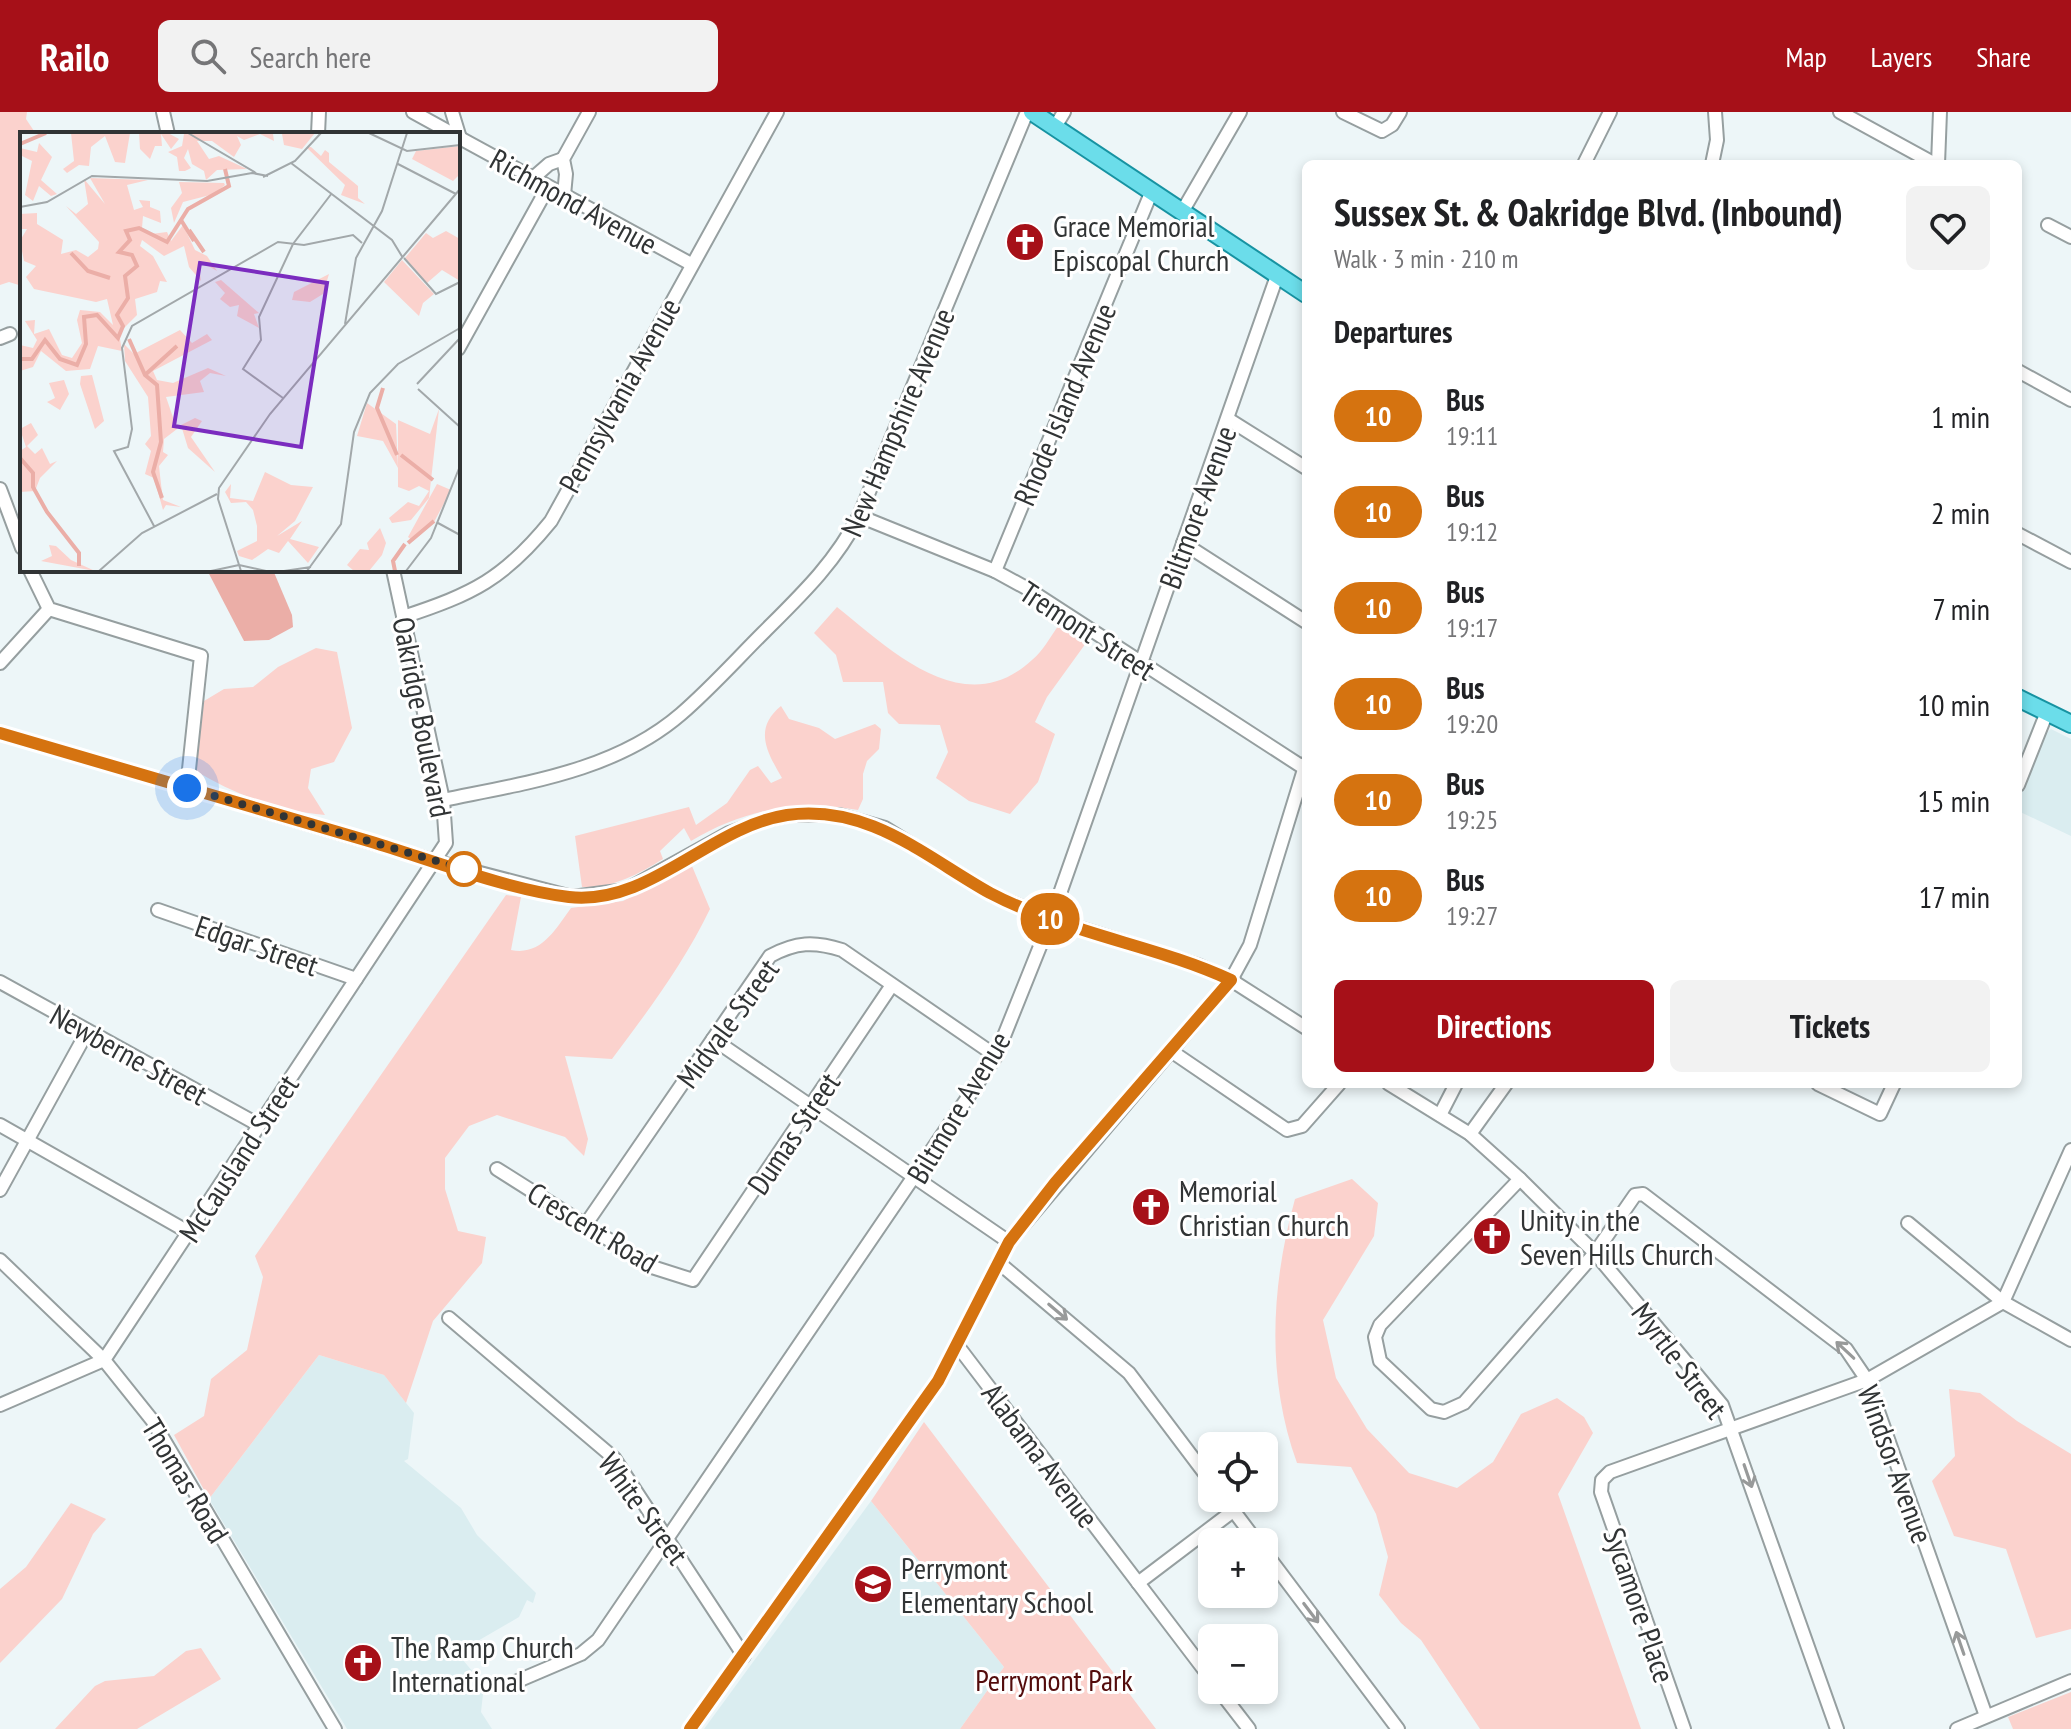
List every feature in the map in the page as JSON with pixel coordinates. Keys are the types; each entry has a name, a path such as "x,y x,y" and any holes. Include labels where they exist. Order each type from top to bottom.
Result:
{"main road":[{"path":"1030,112 1060,119 1151,193 1302,292"},
{"path":"2022,700 2071,724"}],"street":[{"path":"163,112 168,132"},
{"path":"318,132 319,112"},
{"name":"Richmond Avenue","path":"413,112 450,132"},
{"path":"452,112 456,132"},
{"path":"564,195 566,174 563,159 589,112"},
{"name":"Pennsylvania Avenue","path":"403,617 465,596 522,556 541,532 777,112"},
{"name":"New Hampshire Avenue","path":"443,800 567,774 627,749 679,715 819,577 844,547 859,516 1030,112"},
{"path":"1182,212 1240,112"},
{"path":"1343,112 1382,131 1392,125 1400,112"},
{"path":"1586,160 1610,112"},
{"path":"1713,160 1717,140 1715,112"},
{"path":"1840,112 1929,160"},
{"path":"1936,160 1940,112"},
{"name":"Richmond Avenue","path":"460,138 691,264"},
{"path":"533,178 549,164 563,159"},
{"path":"460,345 548,187"},
{"name":"Rhode Island Avenue","path":"995,571 1151,193"},
{"path":"2048,225 2071,237"},
{"name":"Biltmore Avenue","path":"506,1686 591,1649 915,1179 996,1056 1051,919 1277,276"},
{"path":"2022,373 2071,400"},
{"path":"1228,419 1302,465"},
{"path":"0,489 20,543"},
{"name":"Tremont Street","path":"859,516 995,571 1028,589 1140,665 1302,764"},
{"path":"2022,536 2071,562"},
{"path":"1183,543 1302,619"},
{"path":"31,572 49,609 201,656 187,788"},
{"name":"Oakridge Boulevard","path":"393,572 443,800 446,843 434,861"},
{"path":"0,663 49,609"},
{"path":"2022,775 2047,712"},
{"path":"0,733 551,894 593,897 626,890 729,833 790,815 839,815 885,828 993,895 1051,919 1200,966 1231,980 1302,1025"},
{"path":"690,1729 938,1381 1009,1242 1055,1183 1231,980 1250,945 1302,776"},
{"name":"McCausland Street","path":"104,1360 434,861"},
{"name":"Edgar Street","path":"158,910 356,979"},
{"name":"Midvale Street","path":"586,1224 770,956 789,945 817,942 842,950 996,1056"},
{"name":"Newberne Street","path":"0,982 259,1125"},
{"name":"Dumas Street","path":"693,1280 892,985"},
{"path":"0,1190 87,1032"},
{"path":"713,1039 1009,1242"},
{"path":"1171,1051 1287,1130 1302,1126 1335,1088"},
{"name":"Myrtle Street","path":"1396,1088 1470,1134 1520,1179 1595,1253 1722,1405 1837,1729"},
{"path":"1440,1115 1454,1088"},
{"path":"1470,1134 1503,1088"},
{"path":"1826,1088 1880,1114 1892,1088"},
{"path":"0,1125 190,1233"},
{"path":"1732,1429 1867,1380 2003,1302 2071,1150"},
{"name":"Crescent Road","path":"497,1169 652,1267 693,1280"},
{"path":"1520,1179 1380,1325 1375,1337 1380,1361 1431,1409 1444,1412 1456,1409 1595,1253"},
{"name":"Windsor Avenue","path":"1595,1253 1635,1195 1643,1194 1846,1349 1867,1380 1986,1716"},
{"path":"1908,1223 2003,1302 2071,1340"},
{"name":"Thomas Road","path":"0,1260 104,1360 152,1420 331,1728"},
{"path":"998,1262 1129,1373 1198,1464"},
{"name":"White Street","path":"449,1318 614,1458 744,1656"},
{"name":"Alabama Avenue","path":"957,1345 1198,1662"},
{"path":"0,1405 104,1360"},
{"name":"Sycamore Place","path":"1684,1729 1601,1492 1602,1480 1610,1472 1732,1429"},
{"path":"1138,1583 1232,1512"},
{"path":"1234,1512 1246,1528"},
{"path":"1278,1570 1398,1729"},
{"path":"1957,1729 2071,1681"},
{"path":"1230,1704 1249,1729"}],"shaded area":[{"path":"208,572 274,572 292,615 293,627 269,640 244,641"},
{"path":"2051,729 2071,739 2071,836 2022,813 2022,791 2044,735"},
{"path":"319,1355 384,1375 414,1413 408,1459 404,1461 461,1508 477,1535 536,1593 533,1603 527,1600 519,1617 457,1653 484,1685 481,1712 492,1729 347,1729 209,1499"},
{"name":"Perrymont Elementary School","path":"871,1501 1004,1667 960,1729 704,1729"}],"green space":[{"path":"0,112 27,112 26,119 35,132 20,132 20,285 9,282 0,285"},
{"path":"837,607 904,659 929,673 955,682 980,684 1006,678 1036,656 1059,625 1086,643 1047,697 1035,722 1055,734 1038,782 1010,814 969,801 936,778 948,752 940,725 899,724 888,713 883,682 843,682 836,655 814,633"},
{"path":"316,648 337,652 352,728 334,762 311,769 308,788 325,815 290,810 257,800 194,770 204,701 224,689 253,687 278,667"},
{"path":"781,706 789,719 819,728 835,739 875,724 881,729 879,749 867,761 863,774 863,799 858,810 814,806 772,810 731,821 691,841 684,828 660,851 663,859 653,865 614,883 582,887 575,836 689,807 696,825 727,803 750,770 758,766 771,783 782,778 765,741 767,723"},
{"path":"692,866 710,909 665,986 612,1059 565,1056 588,1139 584,1156 565,1137 497,1115 469,1126 445,1158 445,1189 458,1231 486,1237 482,1263 433,1321 406,1403 384,1375 319,1355 209,1499 174,1435 204,1416 211,1379 247,1350 263,1277 255,1256 506,895 521,897 511,950 522,951 546,940 571,908 623,901"},
{"path":"1352,1179 1378,1203 1374,1236 1323,1320 1336,1378 1367,1429 1409,1473 1457,1488 1493,1462 1521,1414 1557,1398 1584,1417 1593,1433 1558,1494 1641,1729 1480,1729 1421,1640 1401,1623 1379,1595 1388,1557 1376,1514 1351,1467 1297,1463 1287,1431 1276,1365 1277,1298 1287,1232 1295,1199"},
{"path":"1949,1389 1980,1393 2017,1421 2071,1454 2071,1629 2036,1638 2006,1549 1954,1536 1932,1481 1955,1456"},
{"name":"Perrymont Park","path":"924,1422 1156,1729 960,1729 1004,1667 871,1501"},
{"path":"71,1503 106,1519 93,1534 62,1599 0,1663 0,1589 26,1567"},
{"path":"201,1648 221,1679 137,1729 55,1729 95,1686 105,1681 154,1676 186,1651"},
{"path":"2071,1692 2071,1729 2013,1729 2008,1717"}],"bus line":[{"name":"10","path":"0,733 434,861 572,897 593,897 626,890 729,833 766,820 790,815 839,815 885,828 919,846 993,895 1051,919 1200,966 1231,980 1055,1183 1009,1242 938,1381 690,1729"}],"place":[{"name":"Grace Memorial Episcopal Church","path":"1025,242"},
{"name":"Memorial Christian Church","path":"1151,1207"},
{"name":"Unity in the Seven Hills Church","path":"1492,1236"},
{"name":"Perrymont Elementary School","path":"873,1584"},
{"name":"The Ramp Church International","path":"363,1663"}],"route":[{"path":"187,788 464,869"}]}
